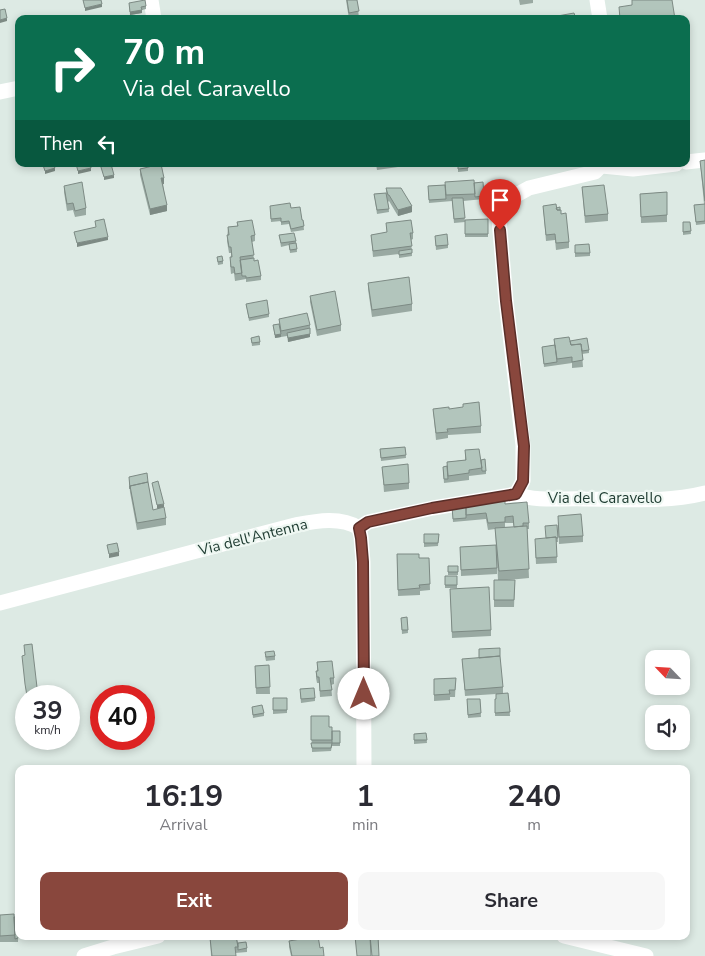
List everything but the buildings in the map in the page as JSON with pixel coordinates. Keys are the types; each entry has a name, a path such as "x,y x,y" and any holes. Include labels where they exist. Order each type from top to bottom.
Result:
{"street":[{"path":"151,0 153,15"},
{"path":"597,0 599,15"},
{"path":"0,92 15,89"},
{"path":"690,162 705,160"},
{"path":"516,494 523,481 524,446 506,301 500,219 504,206 511,198 529,188 595,172 600,167"},
{"path":"617,167 632,169 650,167"},
{"name":"Via del Caravello","path":"359,528 368,522 432,508 516,494 524,497 548,498 663,499 705,493"},
{"name":"Via dell'Antenna","path":"0,602 295,525 322,520 351,523 359,528"},
{"path":"359,528 363,562 364,765"},
{"path":"84,956 142,940"},
{"path":"580,940 646,956"}],"route":[{"path":"364,694 363,562 359,528 368,522 432,508 516,494 523,481 524,446 506,301 500,230"}]}
